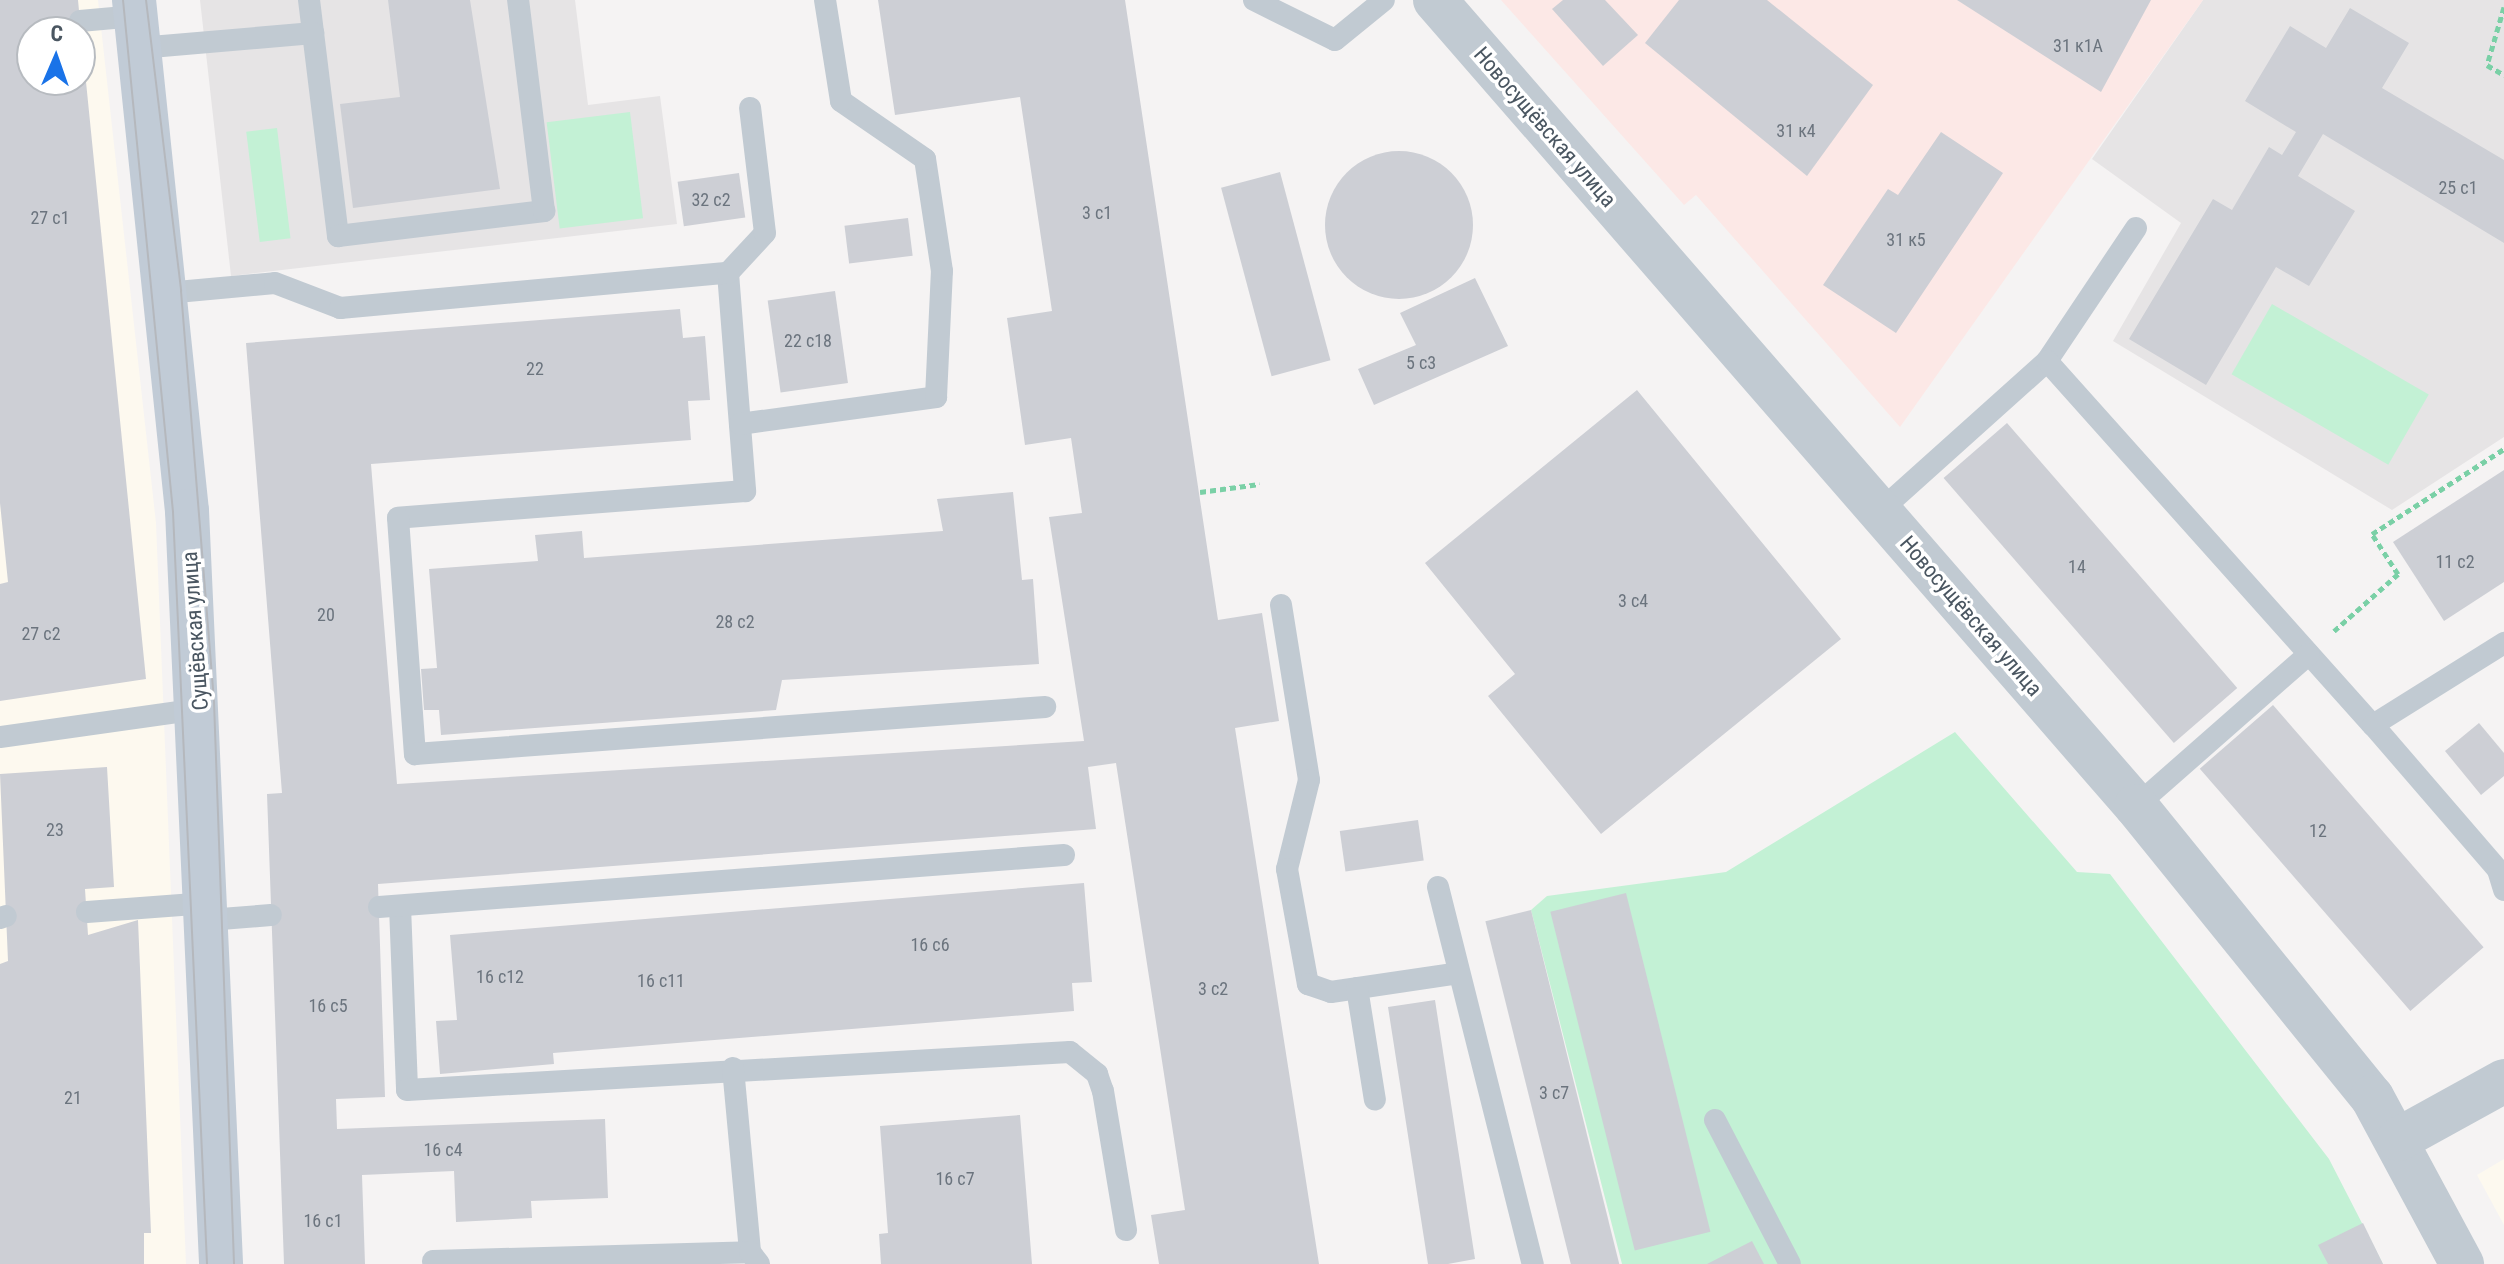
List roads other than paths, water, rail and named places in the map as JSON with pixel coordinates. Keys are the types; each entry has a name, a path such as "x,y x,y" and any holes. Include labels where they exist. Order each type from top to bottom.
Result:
{"street":[{"name":"Новосущёвская улица","path":"1435,0 2136,806 2399,1139 2462,1264"},
{"name":"Сущёвская улица","path":"136,21 166,293 200,709 221,1264"},
{"path":"2399,1139 2504,1081"}],"lane":[{"path":"309,0 338,236 544,211 518,0"},
{"path":"740,424 936,397 942,271 925,159 841,101 825,0"},
{"path":"1254,0 1335,40 1384,0"},
{"path":"96,21 313,33"},
{"path":"166,293 275,283 340,308 728,273 765,233 750,108"},
{"path":"1880,511 2047,361 2136,228"},
{"path":"728,273 745,491 398,518 415,754 1045,707"},
{"path":"2047,361 2373,725 2502,875"},
{"path":"1281,605 1309,780 1287,869 1303,972 1319,991 1459,973"},
{"path":"2373,725 2504,643"},
{"path":"2136,806 2309,654"},
{"path":"0,737 200,709"},
{"path":"1064,855 389,906 407,1090 733,1068 1070,1052 1097,1074 1103,1091 1126,1230"},
{"path":"1438,887 1533,1264"},
{"path":"87,912 271,915"},
{"path":"1357,988 1375,1100"},
{"path":"433,1261 754,1258 733,1068"},
{"path":"1715,1120 1790,1264"}],"tram line":[{"path":"123,0 173,512 207,1264"},
{"path":"146,0 181,291 214,702 234,1264"}]}
